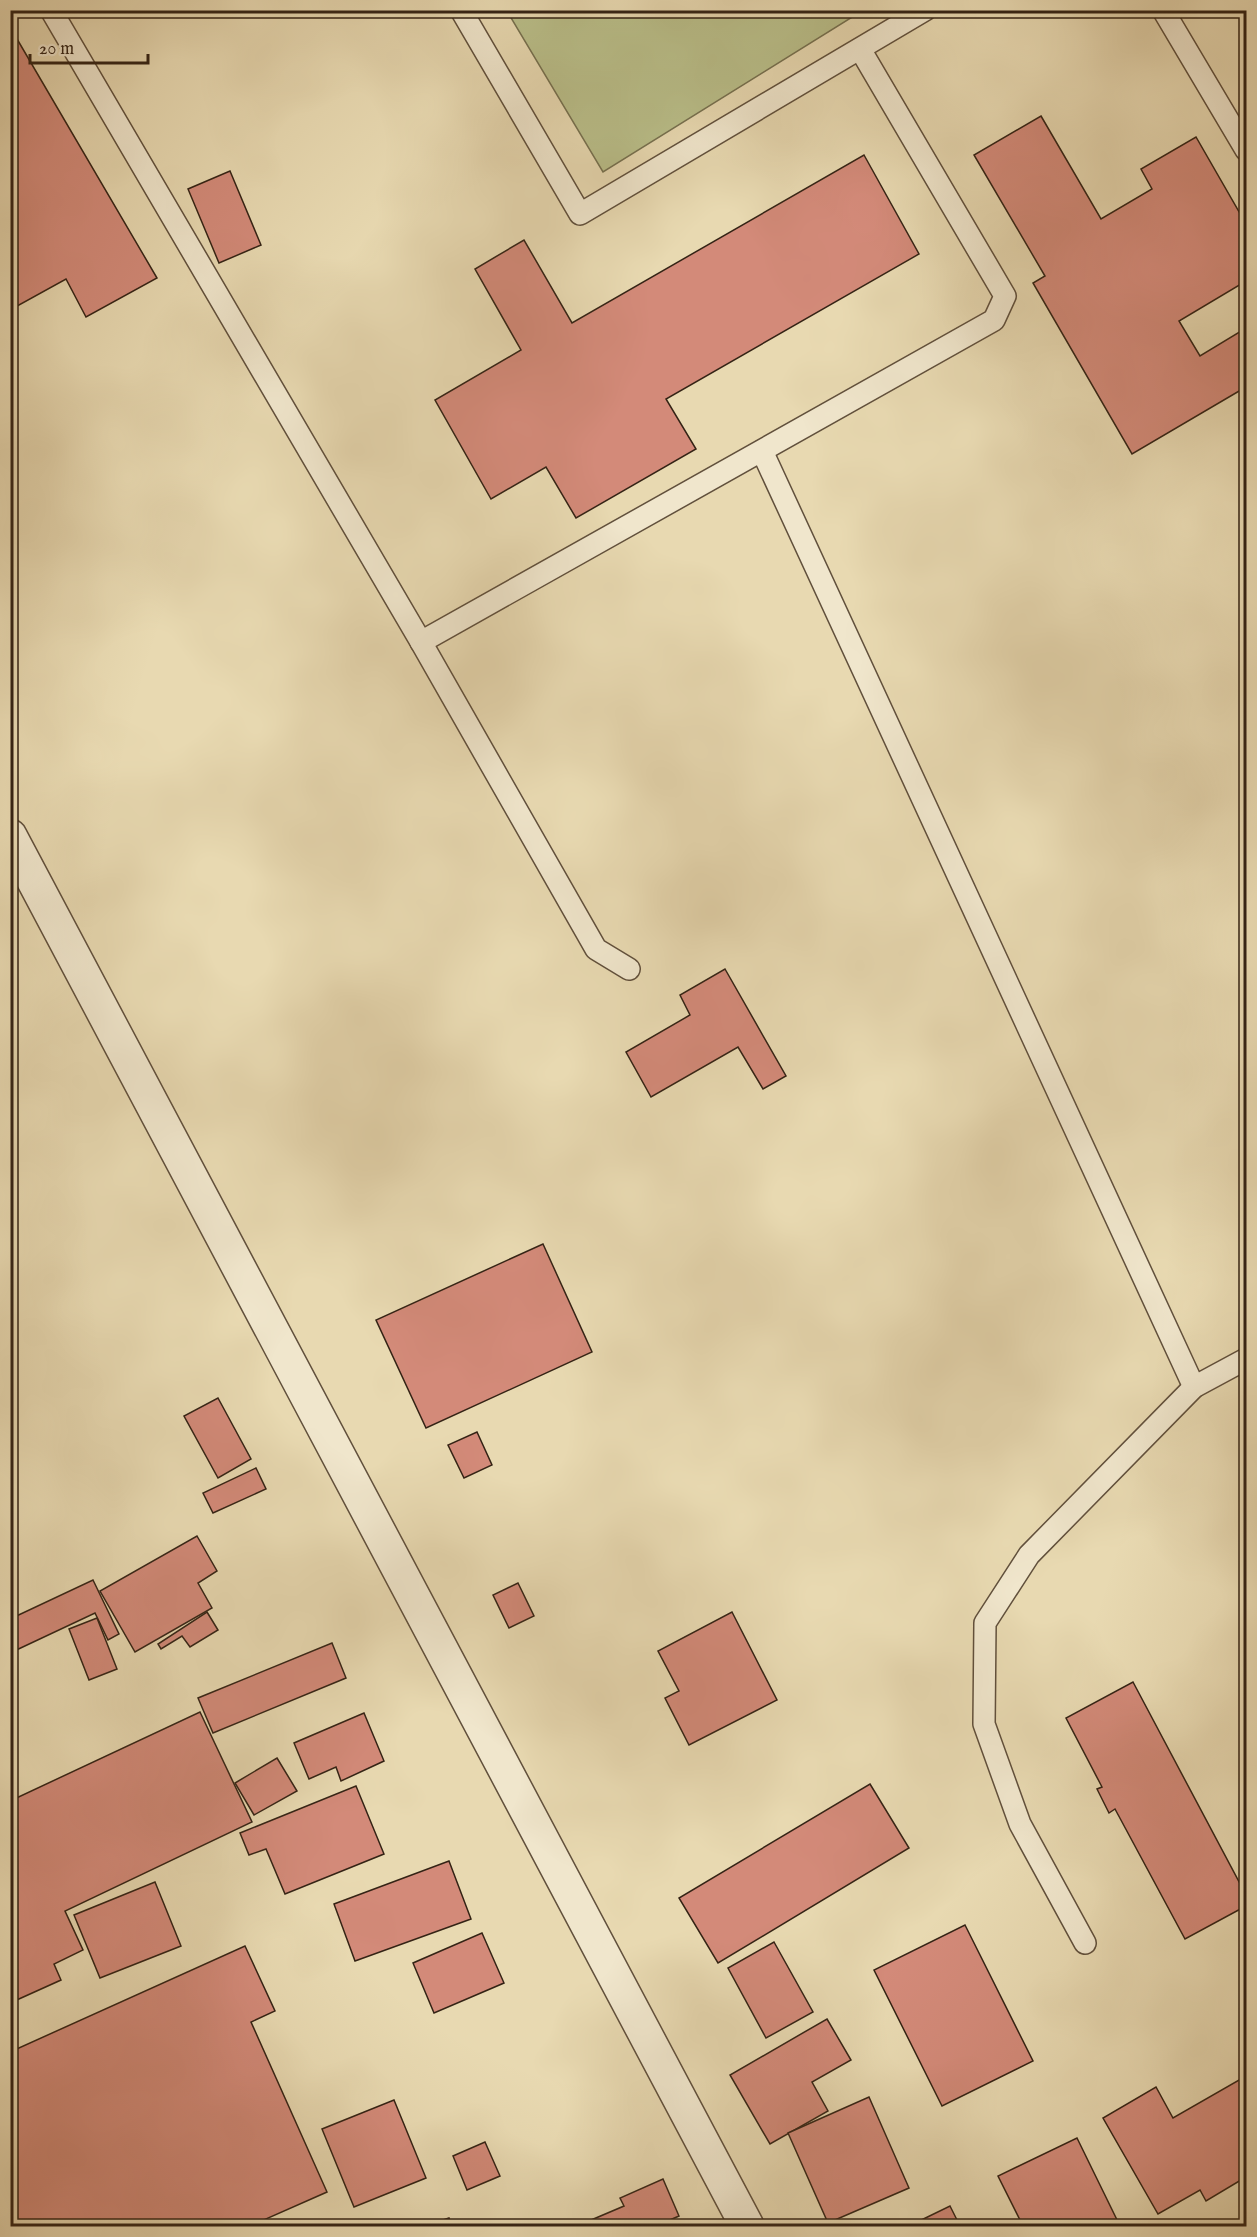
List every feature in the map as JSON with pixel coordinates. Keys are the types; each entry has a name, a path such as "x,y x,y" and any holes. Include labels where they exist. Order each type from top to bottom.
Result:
{"street":[{"path":"10,836 747,2226"}],"lane":[{"path":"51,10 421,642 596,950 629,969"},
{"path":"461,10 580,214 925,10"},
{"path":"1163,10 1246,150"},
{"path":"421,642 994,320 1005,296 860,49"},
{"path":"762,451 1194,1387"},
{"path":"1085,1943 1020,1824 984,1724 985,1623 1029,1555 1194,1387 1246,1359"}],"green space":[{"path":"507,11 862,11 603,172"}],"building":[{"path":"10,27 157,278 86,317 66,279 10,310"},
{"path":"1041,116 1101,219 1152,189 1141,169 1196,137 1246,224 1246,292 1241,284 1179,321 1200,356 1246,328 1246,387 1132,454 1033,283 1045,276 974,155"},
{"path":"864,155 919,254 666,399 696,449 576,518 546,467 491,499 435,400 521,350 475,269 524,240 572,323"},
{"path":"230,171 261,245 219,263 188,189"},
{"path":"725,969 786,1076 763,1089 738,1047 651,1097 626,1052 690,1015 680,995"},
{"path":"543,1244 592,1352 426,1428 376,1320"},
{"path":"218,1398 251,1459 218,1478 184,1416"},
{"path":"477,1432 492,1465 464,1478 448,1445"},
{"path":"256,1468 266,1489 213,1513 203,1493"},
{"path":"197,1536 217,1571 198,1583 212,1608 135,1652 100,1591"},
{"path":"93,1580 119,1634 108,1640 95,1613 10,1653 10,1619"},
{"path":"518,1583 534,1616 509,1628 493,1595"},
{"path":"207,1612 218,1630 190,1647 182,1636 161,1649 158,1644"},
{"path":"732,1612 777,1700 689,1745 665,1698 679,1691 658,1651"},
{"path":"97,1618 117,1669 89,1680 69,1629"},
{"path":"332,1643 346,1678 213,1733 198,1698"},
{"path":"1133,1682 1246,1895 1246,1906 1185,1939 1115,1809 1109,1813 1097,1789 1102,1787 1066,1718"},
{"path":"200,1712 252,1822 65,1911 83,1950 54,1964 61,1980 10,2003 10,1801"},
{"path":"364,1713 384,1761 341,1781 336,1767 309,1779 294,1743"},
{"path":"277,1758 297,1791 254,1815 235,1783"},
{"path":"870,1784 909,1848 718,1963 679,1898"},
{"path":"356,1786 384,1854 285,1894 266,1849 249,1855 240,1833"},
{"path":"449,1861 471,1919 355,1961 334,1904"},
{"path":"155,1882 181,1946 100,1978 74,1915"},
{"path":"965,1925 1033,2061 942,2106 874,1970"},
{"path":"482,1933 504,1983 434,2013 413,1963"},
{"path":"774,1942 813,2012 766,2038 728,1968"},
{"path":"245,1946 275,2011 251,2022 327,2192 250,2226 10,2226 10,2052"},
{"path":"827,2019 851,2060 812,2082 828,2111 770,2144 730,2075"},
{"path":"1246,2076 1246,2177 1206,2201 1200,2190 1158,2214 1103,2118 1156,2087 1173,2118"},
{"path":"869,2097 909,2188 828,2223 788,2133"},
{"path":"394,2100 426,2178 354,2207 322,2129"},
{"path":"1077,2138 1120,2226 1023,2226 998,2176"},
{"path":"485,2142 500,2176 467,2190 453,2156"},
{"path":"663,2179 679,2216 656,2226 577,2226 624,2206 620,2198"},
{"path":"950,2206 960,2226 909,2226"},
{"path":"449,2218 452,2226 425,2226"}]}
